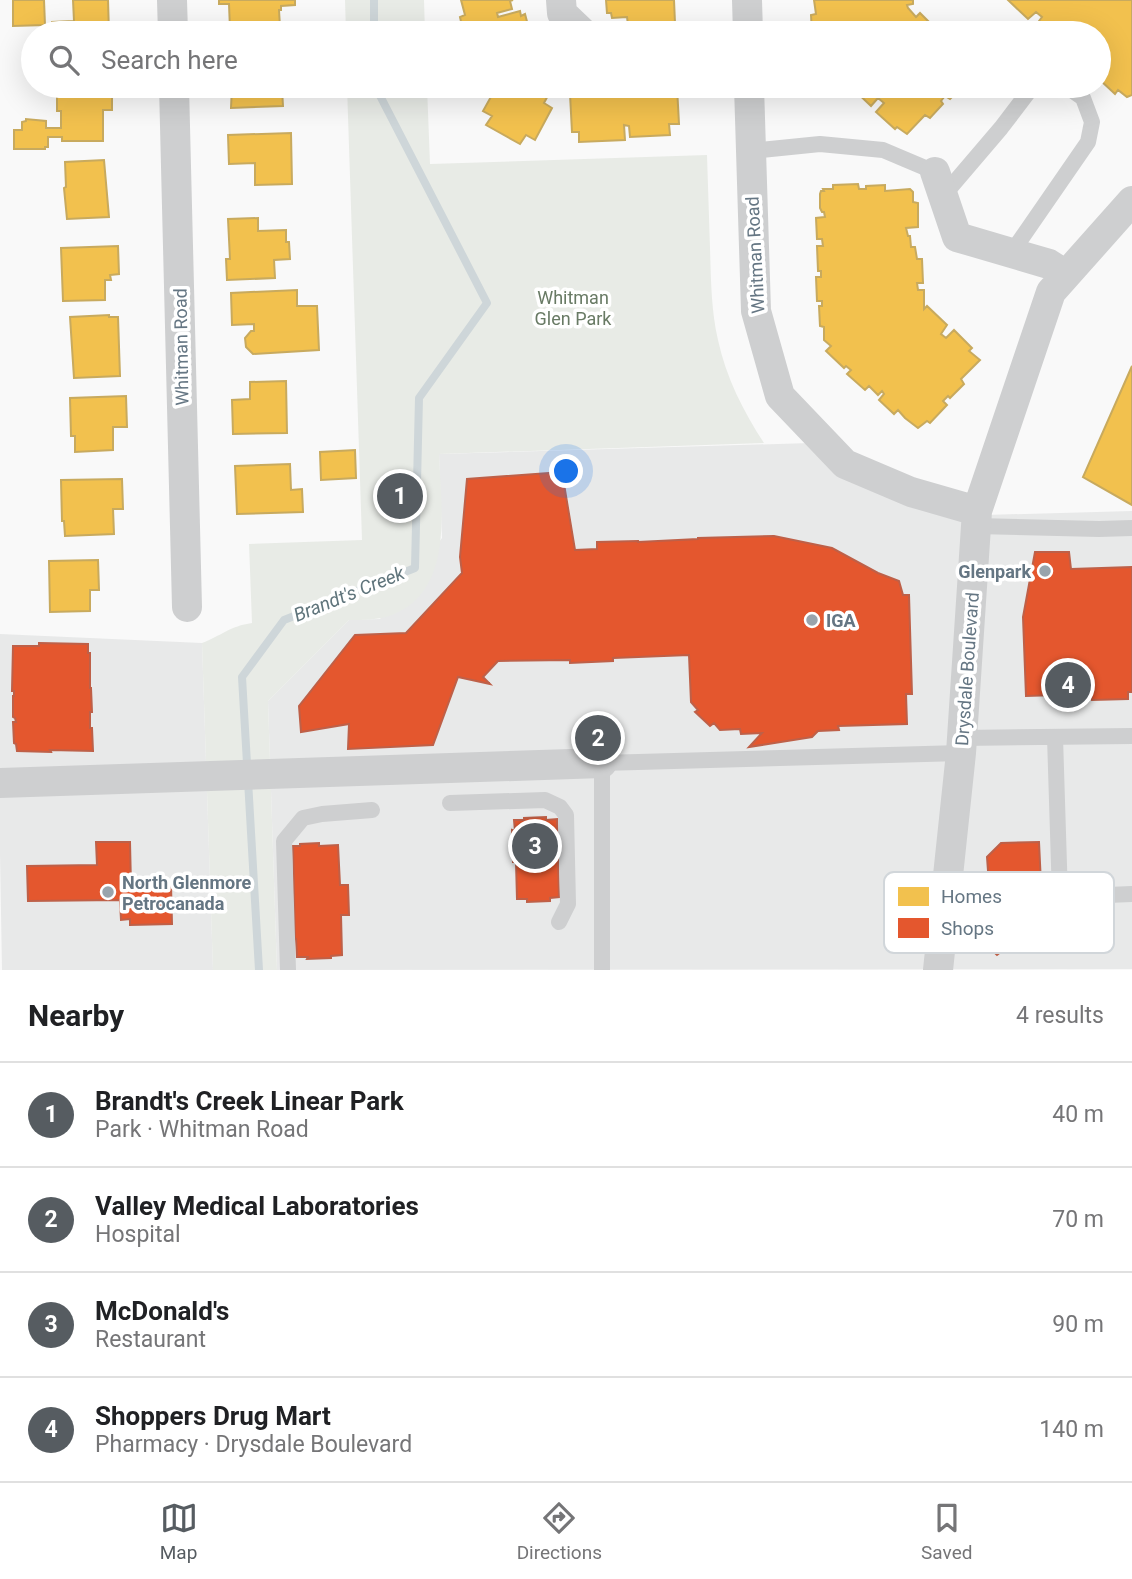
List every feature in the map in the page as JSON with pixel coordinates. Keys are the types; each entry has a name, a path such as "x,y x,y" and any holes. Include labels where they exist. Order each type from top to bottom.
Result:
{"street":[{"path":"172,0 173,21"},
{"path":"561,0 562,13 570,21"},
{"path":"747,0 748,21"},
{"name":"Whitman Road","path":"174,98 187,607"},
{"name":"Whitman Road","path":"749,98 756,311 780,396 845,464 977,518"},
{"path":"939,184 957,237 1049,264 1066,275"},
{"name":"Drysdale Boulevard","path":"948,872 962,746 977,518 1051,292 1132,201"},
{"path":"0,783 602,764"}],"lane":[{"path":"751,151 820,144 883,150 939,184 1001,128 1024,98"},
{"path":"1012,252 1088,142 1092,122 1083,98"},
{"path":"977,518 1099,529 1132,528"},
{"path":"602,970 602,764 962,746 1055,737 1132,736"},
{"path":"1055,737 1059,872"},
{"path":"450,803 545,800 560,807 566,815 568,904 559,922"},
{"path":"288,970 284,841 303,818 372,810"},
{"path":"1114,895 1132,894"}],"shaded area":[{"path":"810,443 985,515 1132,511 1132,969 277,970 268,701 349,620 380,619 442,538 439,454"},
{"path":"0,634 202,643 213,970 2,970"}],"green space":[{"path":"345,0 424,0 425,21 346,21"},
{"name":"Whitman Glen Park","path":"347,98 427,98 430,164 707,155 711,283 721,354 742,406 764,443 439,454 442,521 440,545 435,567 426,587 412,603 392,615 376,619 349,620 268,701 277,970 213,970 202,643 252,623 249,544 362,540"}],"building: Homes":[{"path":"13,0 44,0 45,21 21,21 21,26 13,26"},
{"path":"73,0 108,0 109,21 74,21"},
{"path":"219,0 295,0 295,5 281,6 280,21 230,21 229,4 219,4"},
{"path":"461,0 513,0 510,1 512,9 497,13 498,17 520,11 521,16 525,14 527,21 461,21 460,17 465,15"},
{"path":"606,0 674,0 675,21 628,21 627,17 612,18 611,13 607,13"},
{"path":"814,0 913,0 913,4 907,5 908,8 916,17 920,13 928,21 811,21 811,15 816,14"},
{"path":"1008,0 1132,0 1132,95 1127,97 1118,90 1115,94 1111,90 1111,21 1039,21 1042,17 1036,12 1028,19"},
{"path":"57,98 112,98 112,110 103,110 103,141 62,141 62,137 48,137 48,147 45,149 14,149 14,130 22,130 22,122 26,119 46,121 46,128 61,128 61,111 57,111"},
{"path":"231,98 283,98 283,106 231,108"},
{"path":"490,98 547,98 544,103 552,108 535,140 526,135 520,144 486,125 492,116 483,111"},
{"path":"570,98 678,98 679,124 669,124 670,135 630,137 629,126 624,125 625,140 579,142 579,132 572,132"},
{"path":"863,98 878,98 871,106"},
{"path":"878,98 943,98 941,101 943,104 930,118 925,115 907,134 897,127 895,129 876,112 884,103"},
{"path":"291,133 292,184 255,185 255,163 229,164 228,135"},
{"path":"104,160 109,217 67,219 65,162"},
{"path":"858,184 859,189 885,185 885,191 910,189 913,192 913,202 918,203 918,227 906,228 911,247 915,247 917,259 922,259 923,283 917,283 918,290 924,290 924,309 927,306 947,325 941,334 946,338 954,330 972,348 969,351 980,360 961,379 964,384 943,401 947,405 930,423 927,421 918,428 898,410 894,414 879,400 884,394 882,391 878,395 869,386 865,390 847,374 851,370 846,366 844,368 826,351 831,346 824,340 824,327 820,326 819,306 822,306 822,301 817,301 816,277 821,277 821,271 818,271 817,246 823,246 822,239 817,239 816,218 825,217 820,208 820,194 823,189 833,189 833,185"},
{"path":"258,218 258,231 286,230 290,259 274,260 275,278 227,280 226,259 230,259 228,219"},
{"path":"118,246 119,274 110,275 111,280 105,280 105,300 63,301 61,248"},
{"path":"297,290 297,306 317,306 319,350 253,354 246,347 245,338 254,331 254,324 232,325 231,293"},
{"path":"70,317 118,317 120,376 74,378"},
{"path":"1132,366 1132,505 1083,477"},
{"path":"286,381 287,433 233,434 232,400 250,399 250,382"},
{"path":"126,396 127,427 113,427 113,450 75,452 75,436 71,436 70,398"},
{"path":"355,450 356,478 321,480 320,452"},
{"path":"290,464 291,490 302,489 303,512 237,514 235,466"},
{"path":"122,479 123,509 113,509 114,534 65,536 61,480"},
{"path":"98,560 99,590 90,590 90,611 50,612 49,561"}],"building: Shops":[{"path":"562,472 575,550 597,549 597,542 774,536 832,548 878,573 899,581 903,595 909,595 912,694 906,694 907,724 838,726 839,730 818,731 812,737 749,747 762,733 741,734 740,729 720,730 714,723 710,726 695,712 698,710 691,702 689,655 613,658 613,661 570,663 570,660 498,661 483,677 490,684 458,677 433,745 348,749 349,724 301,732 299,706 355,635 406,633 462,573 460,557 467,479"},
{"path":"1035,552 1069,552 1071,569 1132,567 1132,692 1128,692 1128,699 1092,700 1091,694 1026,696 1023,617"},
{"path":"39,643 88,644 93,751 17,751 13,722 16,722 13,717 13,646 39,646"},
{"path":"546,817 546,820 557,819 559,897 550,898 550,901 527,902 527,899 517,899 516,862 513,862 514,820"},
{"path":"96,842 130,842 131,886 171,885 172,924 130,925 130,919 121,920 120,900 28,901 27,866 97,865"},
{"path":"1039,842 1040,872 988,872 987,857 1001,843"},
{"path":"319,843 319,846 338,845 340,885 348,885 349,915 341,915 342,955 307,959 308,957 297,957 293,846"}],"waterway":[{"name":"Brandt's Creek","path":"374,0 374,21"},
{"name":"Brandt's Creek","path":"259,970 242,677 284,620 415,568 419,398 487,303 381,98"}],"place":[{"name":"Brandt's Creek Linear Park","path":"400,496"},
{"name":"Glenpark","path":"1045,571"},
{"name":"IGA","path":"812,620"},
{"name":"Shoppers Drug Mart","path":"1068,685"},
{"name":"Valley Medical Laboratories","path":"598,738"},
{"name":"McDonald's","path":"535,846"},
{"name":"North Glenmore Petrocanada","path":"108,892"}]}
